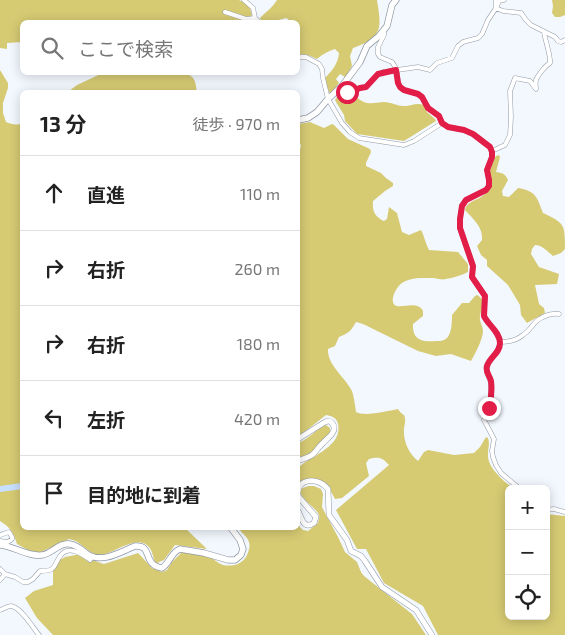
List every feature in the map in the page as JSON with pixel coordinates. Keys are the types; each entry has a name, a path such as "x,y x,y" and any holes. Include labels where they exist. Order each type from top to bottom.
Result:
{"main road":[{"path":"300,120 308,118 316,112 342,86 360,62 367,46 387,26 392,5 396,0"},
{"path":"0,545 13,547 27,553 44,555 65,544 70,544 76,545 92,557 103,558 138,545 144,548 151,563 159,568 164,567 174,553 180,549 204,552 232,561 239,558 243,549 240,540 232,530"}],"street":[{"path":"225,12 246,19 255,18 253,8 244,0"},
{"path":"496,0 496,8"},
{"path":"331,97 342,90 351,92 366,87 378,74 418,67 430,70 437,63 452,58 458,46 463,42 478,38 482,34 499,1 504,0"},
{"path":"496,8 503,11 521,13 530,24 555,37 558,41 565,40"},
{"path":"384,29 384,36 378,47 378,54 380,57 392,62 400,87 422,97 428,108 439,116 442,123 448,127 473,134 490,147 492,152 487,170 489,186 486,190 466,200 462,206 460,228 473,266 472,277 485,296 485,319 497,334 500,342 496,354 487,366 491,384 490,403 484,420 494,439 492,451 496,464 501,473 515,485"},
{"path":"492,152 505,145 510,135 510,91 516,78 530,81 536,89 536,79 544,66 550,63 551,60 544,32"},
{"path":"300,57 306,57 319,64 342,123 359,138 404,145 414,141 442,123"},
{"path":"500,342 506,342 523,336 541,317 555,313 559,314"},
{"path":"300,438 325,422 329,421 334,426 332,433 312,455 300,460"},
{"path":"300,486 302,482 313,481 326,486 328,489 329,515 347,540 352,551 361,556 382,587 416,610 432,635"},
{"path":"300,498 316,517 316,520 310,526 307,526 300,515"},
{"path":"550,510 565,512"},
{"path":"0,535 9,532 12,539 8,542 0,541"},
{"path":"0,569 5,574 23,582 28,582 40,571 50,570 64,552 80,552 90,560 92,557"},
{"path":"0,580 5,574"},
{"path":"0,610 10,606 14,607 25,616 38,635"}],"shaded area":[{"path":"0,0 239,0 249,5 252,15 249,20 20,20 20,42 7,43 7,49 0,48"},
{"path":"277,0 377,0 378,31 370,40 353,48 350,56 352,66 345,77 340,74 336,79 339,83 330,94 324,79 334,67 339,53 335,49 317,59 300,54 300,20 288,20 286,18 261,20 260,18"},
{"path":"552,0 565,0 565,15 555,17 552,13"},
{"path":"0,70 8,83 3,103 3,113 6,122 16,125 20,124 20,530 187,530 207,549 175,545 164,560 157,563 150,548 144,543 132,543 106,554 97,555 78,542 69,539 39,553 17,544 11,531 0,521"},
{"path":"99,75 189,75 194,80 197,90 70,90"},
{"path":"351,93 367,103 387,102 404,106 421,104 424,105 427,112 436,121 404,141 357,134 345,121 344,115 335,100 338,95"},
{"path":"310,122 324,128 332,124 348,139 370,149 371,152 366,166 381,173 393,183 393,186 373,201 376,216 384,221 387,219 389,207 397,213 402,232 409,235 421,230 429,250 458,252 468,264 468,272 457,276 443,279 413,279 403,282 395,291 393,302 398,306 411,305 420,307 423,311 423,316 413,324 414,334 422,340 439,341 449,336 452,315 462,303 469,303 477,295 480,297 483,302 480,318 483,334 471,361 451,354 436,356 418,351 356,322 353,328 339,337 335,346 328,349 328,355 333,366 352,391 356,412 371,414 398,409 404,415 405,442 411,454 418,461 424,452 428,450 454,455 474,453 486,437 488,438 488,459 490,464 497,474 509,485 505,485 505,620 550,620 550,514 565,516 565,635 438,635 423,606 384,583 366,549 357,549 336,510 389,465 383,459 369,459 366,463 369,476 342,498 335,499 329,488 308,479 300,489 300,466 331,445 336,439 338,424 337,420 326,415 300,435 300,124"},
{"path":"499,155 496,172 506,176 508,180 502,191 503,196 509,197 518,188 529,191 537,199 543,213 560,222 565,235 565,249 561,253 553,256 538,245 535,245 532,249 531,254 539,267 559,274 557,284 535,285 539,304 544,308 545,313 527,323 521,315 520,305 508,285 487,266 487,260 481,255 477,246 482,240 481,231 465,210 470,203 487,192 491,180 488,168 496,156"},
{"path":"326,425 330,428 330,433 318,448 300,458 300,442"},
{"path":"314,486 321,489 323,494 322,507 345,552 357,562 364,576 412,614 426,635 53,635 37,618 25,598 34,591 53,585 53,564 65,557 81,554 104,564 138,553 152,568 162,572 167,570 182,552 206,555 223,565 237,564 243,561 250,546 248,539 240,530 300,530 300,527 308,531 318,523 319,515 317,511 301,495 300,491 303,488"}],"waterway":[{"path":"0,489 20,486"}],"route":[{"path":"347,92 366,87 378,74 396,70 400,87 422,97 428,108 439,116 442,123 448,127 454,127 473,134 490,147 492,157 487,167 489,186 486,190 466,200 460,209 460,228 473,266 472,277 484,293 484,316 497,334 500,342 496,354 487,366 491,384 489,408"}]}
